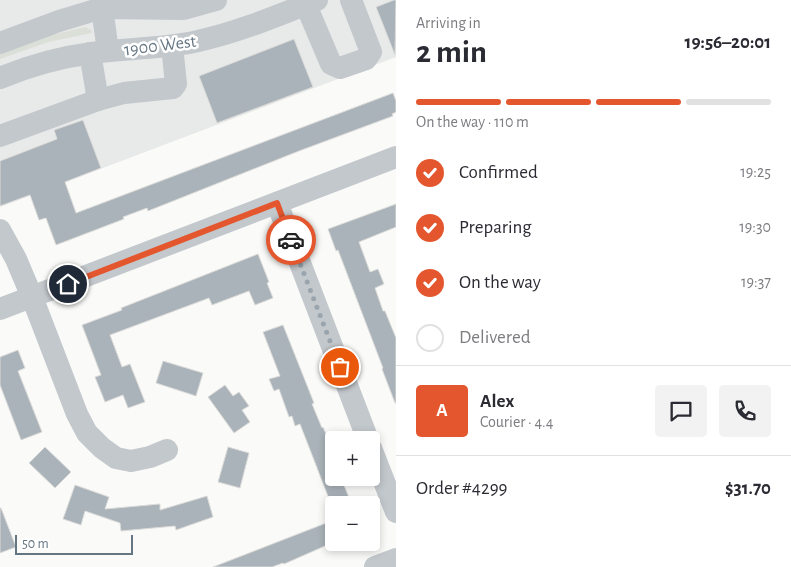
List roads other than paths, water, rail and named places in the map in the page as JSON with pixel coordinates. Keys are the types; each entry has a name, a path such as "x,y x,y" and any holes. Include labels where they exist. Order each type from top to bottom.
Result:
{"street":[{"path":"0,43 59,21 102,8 184,9 216,0"},
{"path":"312,2 331,64 340,68 366,59 371,52 351,0"},
{"name":"1900 West","path":"0,78 67,57 99,52 172,46 198,41 247,27 312,2"},
{"path":"98,100 102,8"},
{"path":"0,136 98,100 124,93 173,88 176,84 172,46"},
{"path":"0,309 396,157"},
{"path":"277,203 365,431"},
{"path":"0,230 16,259 77,414 87,433 102,448 116,458 132,461 150,457 167,450"},
{"path":"380,471 396,512"},
{"path":"375,567 396,559"}]}
